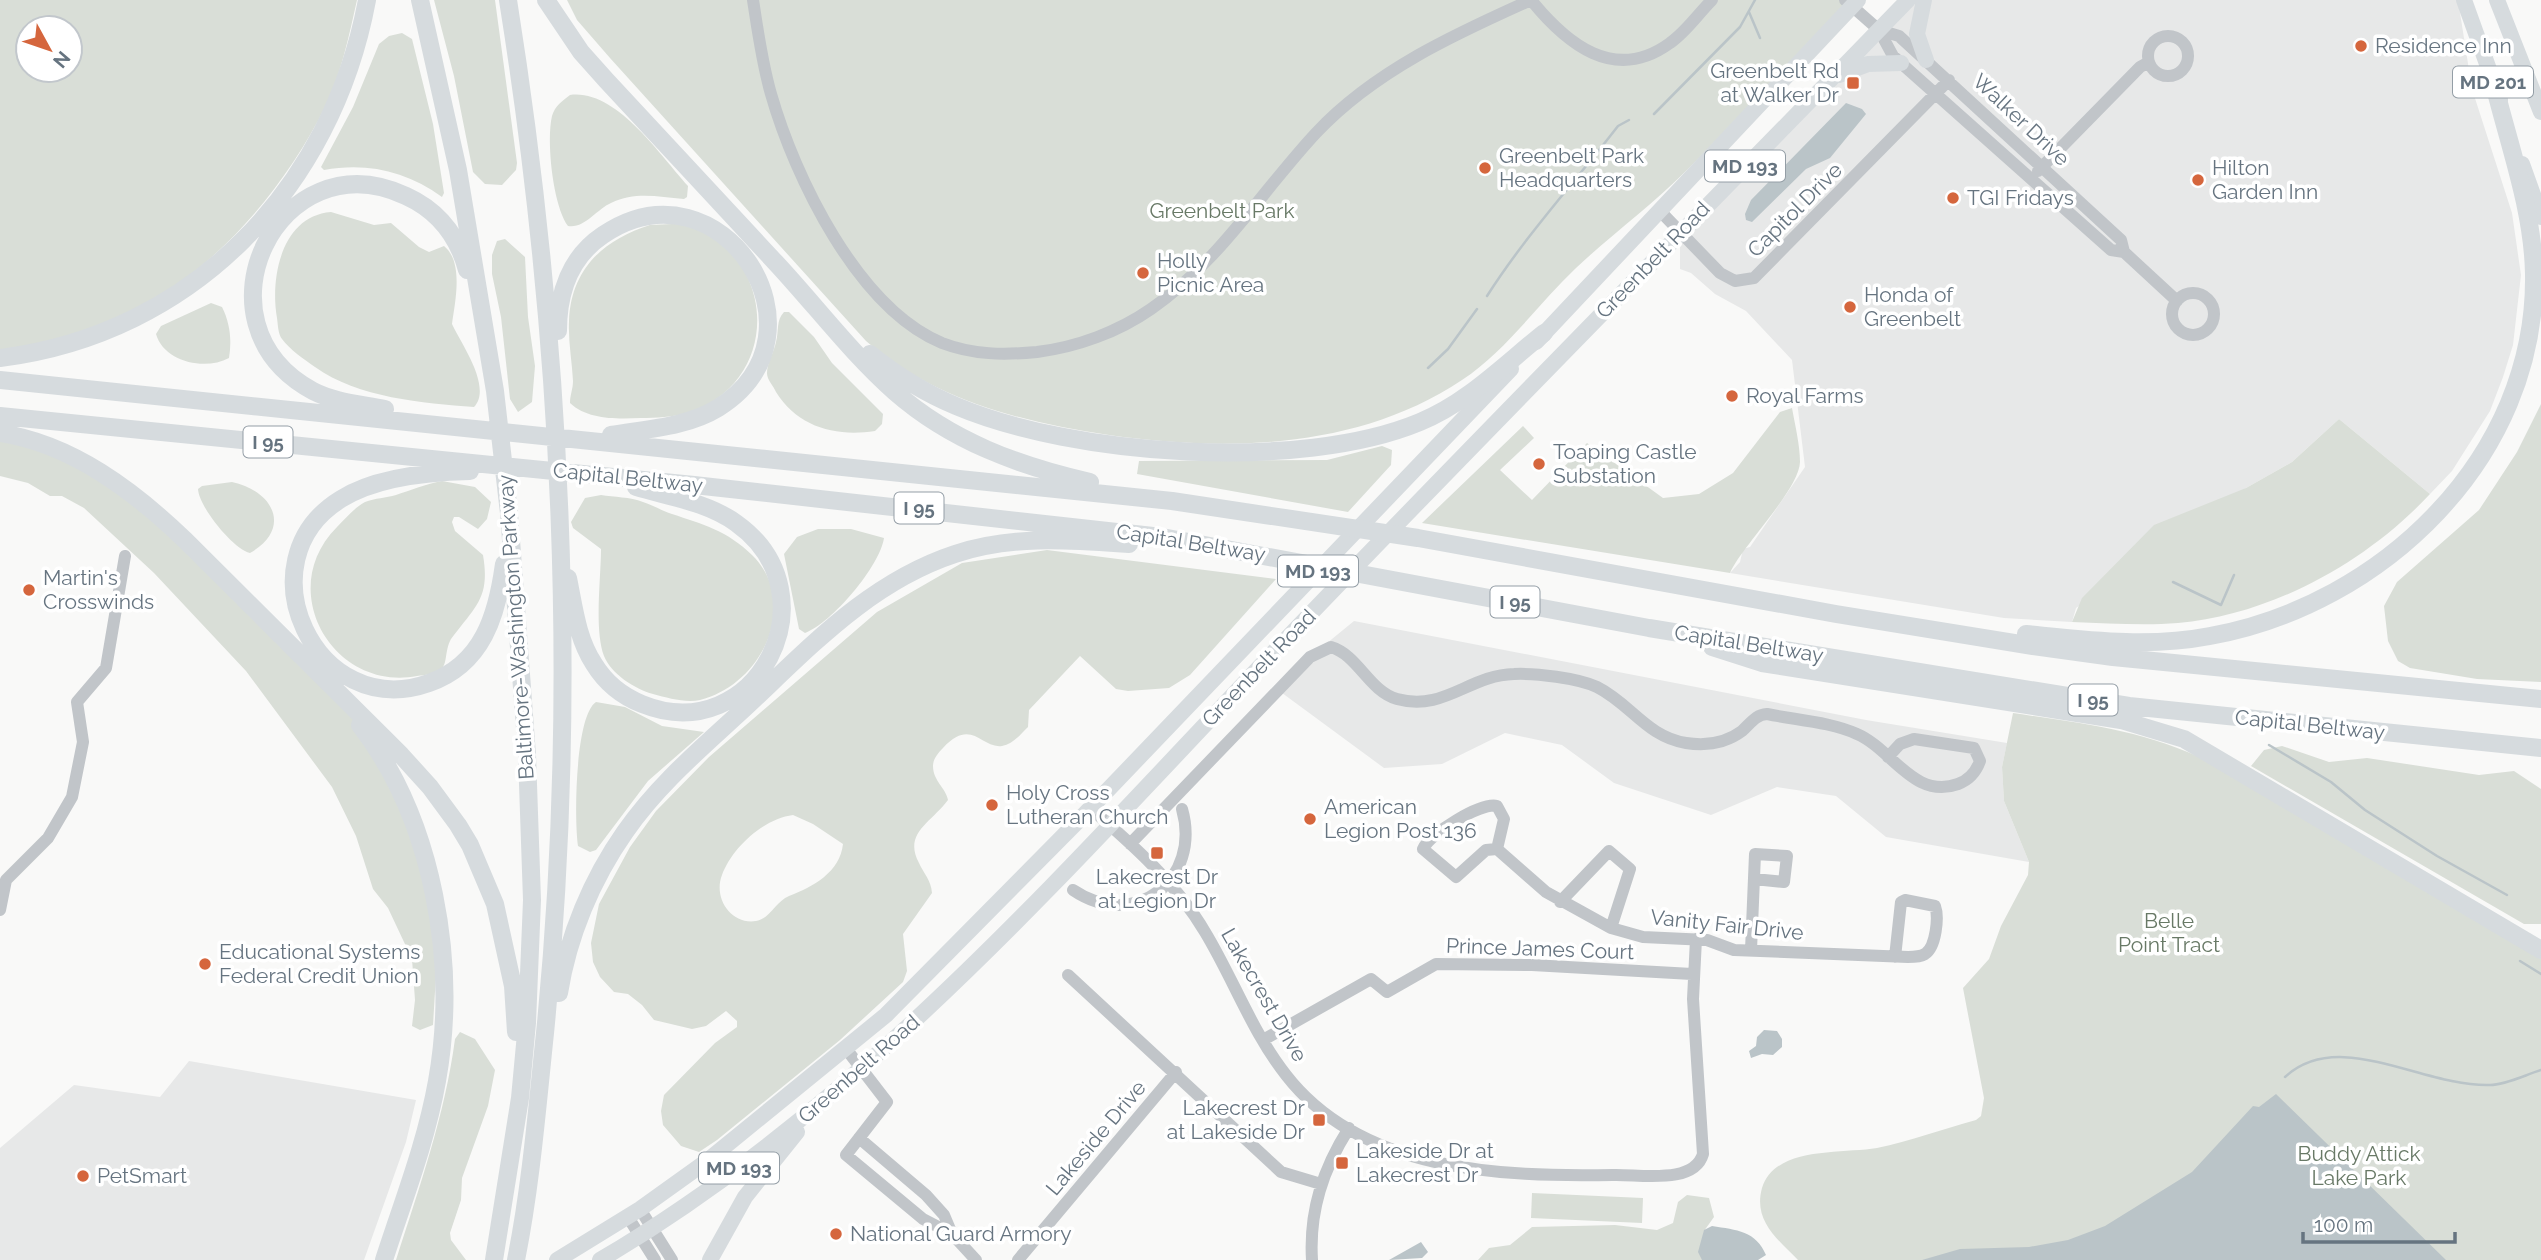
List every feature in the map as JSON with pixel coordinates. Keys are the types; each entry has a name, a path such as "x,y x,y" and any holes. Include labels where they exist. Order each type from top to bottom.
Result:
{"highway":[{"path":"0,358 81,341 138,317 188,286 233,250 286,191 322,135 346,83 367,0"},
{"name":"Baltimore-Washington Parkway","path":"420,0 458,170 495,391 509,513 508,537 527,755 532,900 527,1023 520,1098 513,1126 494,1260"},
{"name":"Baltimore-Washington Parkway","path":"508,0 538,216 553,418 561,662 559,831 551,975 536,1145 516,1260"},
{"path":"546,0 581,52 853,350 895,392 969,442 1049,473 1172,501"},
{"path":"1836,614 2035,635 2163,643 2230,632 2282,617 2348,585 2406,543 2452,496 2489,444 2513,391 2529,332 2534,274 2530,232 2495,88"},
{"path":"470,427 324,396 298,382 279,365 262,343 253,310 253,275 266,240 292,210 314,195 338,186 375,186 415,200 445,224 463,255 480,307"},
{"path":"553,418 559,404 559,302 568,275 586,249 612,229 646,217 688,218 719,232 737,246 754,268 767,306 763,350 746,384 719,407 702,416 587,439"},
{"path":"807,297 882,364 928,394 957,407 1059,435 1185,451 1311,448 1356,442 1390,432 1446,409 1544,332"},
{"name":"Capital Beltway","path":"0,380 1172,501 1329,523 1836,614 2113,657 2541,699"},
{"name":"Capital Beltway","path":"0,416 1017,519 1242,550 1649,628 2129,706 2541,748"},
{"path":"0,433 36,442 79,461 145,503 430,787 470,845 488,885 506,946 516,1023 513,1126"},
{"path":"508,537 494,619 475,652 440,679 405,688 381,688 354,680 326,661 301,626 294,590 299,553 313,527 339,500 368,486 453,471 537,469"},
{"path":"558,526 584,647 602,676 625,695 664,710 703,709 741,692 766,664 782,625 782,595 773,565 757,540 734,522 706,507 596,476"},
{"path":"536,1145 568,954 580,916 608,859 660,787 841,618 881,588 925,565 979,547 1011,541 1047,539 1242,550"},
{"path":"1649,628 1762,663 2121,720 2184,739 2541,950"},
{"path":"325,681 368,735 412,823 432,889 443,965 442,1043 435,1091 418,1157 384,1260"}],"main road":[{"name":"Greenbelt Road","path":"600,1260 717,1184 823,1103 946,990 1908,0"},
{"path":"1924,0 1917,34 1926,60"},
{"name":"MD 201","path":"2464,0 2541,217"},
{"name":"MD 201","path":"2497,0 2541,112"},
{"name":"Greenbelt Road","path":"557,1260 634,1213 752,1128 847,1050 901,1001 1090,808 1660,211 1852,2"},
{"path":"1833,77 1867,64 1901,63"},
{"path":"710,1260 745,1196 823,1103"}],"street":[{"path":"753,0 762,60 787,141 821,212 862,277 901,317 940,342 972,352 1010,355 1054,350 1082,342 1124,326 1149,311 1196,273 1318,130 1350,102 1420,54 1531,0 1574,45 1600,55 1629,58 1668,45 1712,0"},
{"name":"Walker Drive","path":"1852,2 1879,30 1887,50 1934,95 2111,250 2124,252"},
{"name":"Walker Drive","path":"1879,30 1899,36 1949,80 2121,240 2124,252 2177,301"},
{"path":"2031,179 2140,67 2149,62"},
{"name":"Capitol Drive","path":"1660,211 1729,279 1741,281 1754,278 1949,80"},
{"path":"0,910 3,879 39,849 64,815 72,797 83,743 77,702 106,668 125,556"},
{"path":"1130,844 1310,657 1325,648 1336,649 1381,690 1406,701 1444,699 1490,678 1530,673 1596,686 1650,730 1686,743 1701,744 1730,739 1756,717 1767,714 1850,731 1871,742 1888,757 1919,782 1936,787 1963,782 1975,772 1980,761 1974,748 1914,739 1900,744 1888,757"},
{"path":"1491,805 1499,809 1504,819 1497,849 1486,850 1456,877 1423,849 1431,837 1468,814 1491,805"},
{"name":"Lakecrest Drive","path":"1090,808 1130,844 1167,883 1205,931 1264,1040 1290,1080 1349,1128 1403,1153 1464,1167 1546,1174 1684,1174 1697,1167 1703,1154 1692,974"},
{"path":"1073,890 1099,903 1129,905 1148,898 1180,868 1186,848 1182,809"},
{"name":"Vanity Fair Drive","path":"1497,849 1560,902 1611,928 1643,937 1696,939 1734,950 1895,957 1919,956 1931,948 1937,910 1935,906 1905,900 1901,902 1895,957"},
{"path":"1560,902 1609,851 1630,869 1611,928"},
{"path":"1751,950 1755,854 1787,856 1784,882 1754,880"},
{"path":"1692,974 1696,939"},
{"name":"Prince James Court","path":"1264,1040 1371,979 1387,992 1436,964 1532,965 1692,974"},
{"name":"Lakeside Drive","path":"1068,975 1283,1174 1321,1184"},
{"path":"847,1050 887,1102 846,1155 923,1219 952,1234"},
{"name":"Lakeside Drive","path":"1018,1260 1176,1073"},
{"path":"1312,1260 1312,1225 1321,1184 1349,1128"},
{"path":"859,1138 926,1195 944,1215 952,1234 976,1260"},
{"path":"634,1213 646,1232 672,1260"},
{"path":"646,1232 655,1260"}],"shaded area":[{"path":"1908,0 2458,0 2472,89 2512,213 2521,275 2513,345 2503,377 2490,411 2452,471 2430,494 2339,419 2292,462 2246,488 2076,608 2072,622 2004,618 1730,573 1740,562 1743,549 1750,547 1805,467 1792,360 1746,311 1715,294 1691,273 1680,269 1680,232"},
{"path":"1846,103 1862,109 1866,114 1830,158 1806,169 1752,222 1746,220 1745,214 1751,200"},
{"path":"1354,621 1866,720 2007,743 2002,767 2004,801 2029,862 1886,837 1836,796 1777,787 1711,815 1614,783 1562,745 1505,733 1442,764 1384,768 1278,690 1310,657"},
{"path":"1764,1030 1777,1031 1782,1039 1782,1047 1773,1055 1762,1054 1751,1058 1749,1051 1756,1046 1757,1037"},
{"path":"189,1061 416,1100 406,1142 364,1260 0,1260 0,1148 74,1085 160,1097"},
{"path":"2276,1094 2446,1260 1922,1260 1960,1249 2029,1247 2068,1240 2105,1226 2192,1172 2253,1106 2259,1107"},
{"path":"1712,1226 1751,1236 1766,1255 1758,1260 1702,1260 1698,1252 1704,1230"},
{"path":"1421,1242 1428,1252 1422,1258 1389,1260"}],"green space":[{"path":"0,0 357,0 340,68 325,107 305,144 254,214 224,246 156,299 118,319 78,334 0,351"},
{"path":"434,0 495,0 517,163 516,170 502,185 485,184 473,172 454,76"},
{"name":"Greenbelt Park","path":"567,0 1848,0 1686,171 1576,268 1493,355 1462,380 1422,403 1380,420 1336,432 1291,440 1200,443 1109,435 1011,415 950,393 920,379 892,361 866,341 610,58 577,20"},
{"path":"402,33 412,39 433,124 444,193 442,197 415,181 386,171 355,167 324,170 321,167 353,107 379,44 389,36"},
{"path":"570,95 587,96 604,102 635,126 688,186 687,197 647,196 620,199 580,225 568,226 558,204 552,173 550,127 553,112"},
{"path":"331,212 374,225 391,223 419,247 429,252 444,246 450,253 457,283 452,324 473,365 480,388 474,407 392,397 351,386 315,367 282,339 278,329 275,286 283,252 300,225 314,216"},
{"path":"675,224 693,228 721,243 736,258 747,276 757,318 756,339 750,358 740,376 726,391 709,404 688,413 664,417 622,418 585,413 570,403 573,381 569,321 576,286 583,272 604,248 633,231 650,225"},
{"path":"505,239 525,257 528,317 535,366 532,402 518,412 510,399 501,317 492,274 492,255 497,241"},
{"path":"211,303 222,307 229,325 229,358 209,364 197,364 176,357 160,344 156,334 161,326"},
{"path":"784,312 789,312 814,337 832,363 883,414 882,424 875,431 832,431 806,421 785,404 767,373 779,322"},
{"path":"2541,404 2541,682 2477,679 2410,668 2398,661 2388,641 2384,606 2397,582 2479,510 2517,452"},
{"path":"1792,408 1800,455 1797,474 1781,502 1730,573 1422,523 1523,426 1534,438 1500,470 1532,500 1587,443 1663,498 1699,494 1733,473 1780,412"},
{"path":"2339,419 2430,494 2377,542 2315,581 2248,609 2178,623 2072,622 2082,598 2154,525 2246,488 2292,462"},
{"path":"0,433 101,473 325,681 367,735 399,794 439,925 433,1025 420,1030 412,1026 415,1000 412,959 388,908 373,889 356,836 332,787 246,671 154,573 84,508 62,496 50,496 28,483 0,476"},
{"path":"1382,446 1392,450 1391,465 1348,512 1137,474 1139,461 1327,460"},
{"path":"442,481 475,487 491,502 487,519 478,529 459,517 454,517 452,522 455,531 483,555 485,581 480,599 451,639 444,666 437,672 387,677 360,668 338,652 322,631 312,606 311,579 319,552 337,527 365,502"},
{"path":"232,482 258,493 272,512 274,522 271,533 250,553 226,536 204,506 198,489 202,486"},
{"path":"601,495 638,500 694,521 734,540 752,555 766,574 773,596 773,618 768,640 757,660 741,678 722,691 700,700 682,700 646,692 631,685 607,663 599,632 601,549 573,528 571,522 585,498"},
{"path":"818,529 851,529 884,538 874,563 853,592 828,618 805,633 799,629 784,554 797,537"},
{"path":"1047,550 1276,579 1190,675 1169,688 1128,691 1116,689 1080,656 1029,710 1028,727 1013,741 995,746 976,736 962,735 943,748 933,766 935,776 948,800 921,829 914,844 915,853 932,893 903,934 907,971 903,982 840,1040 717,1140 699,1152 681,1146 663,1125 661,1111 664,1095 715,1043 737,1027 737,1021 726,1011 706,1026 692,1029 654,1020 642,1005 628,994 614,992 600,977 593,962 591,943 599,904 630,847 656,811 709,757 877,612 962,563","holes":["793,815 813,824 843,844 837,863 831,870 816,883 784,898 761,920 747,921 732,914 722,901 720,884 727,865 741,845 760,829 782,818"]},
{"path":"596,702 625,707 662,726 704,732 648,781 596,850 590,852 578,846 576,793 584,727 589,711"},
{"path":"2013,713 2138,735 2210,762 2541,959 2541,1260 1798,1260 1782,1244 1764,1219 1760,1199 1769,1174 1780,1165 1811,1154 1877,1148 1976,1120 1981,1116 1984,1098 1963,988 1989,959 2001,926 2028,875 2029,862 2004,801 2002,767"},
{"path":"2282,746 2329,762 2367,758 2479,775 2514,771 2541,789 2541,924 2524,924 2251,766 2264,750"},
{"path":"460,1032 475,1039 495,1070 488,1106 462,1178 461,1200 450,1233 451,1240 466,1260 396,1260 430,1151 445,1095 455,1039"},
{"path":"1532,1193 1643,1198 1642,1223 1531,1218"},
{"path":"1687,1195 1709,1198 1714,1217 1704,1231 1702,1260 1478,1260 1489,1248 1510,1245 1532,1227 1615,1225 1657,1230 1673,1223 1678,1202"}],"waterway":[{"path":"1654,114 1740,27 1755,0"},
{"path":"1749,12 1760,38"},
{"path":"1487,296 1518,252 1618,126 1629,120"},
{"path":"1428,368 1448,349 1477,309"},
{"path":"2173,582 2221,605 2234,575"},
{"path":"2269,745 2331,782 2365,810 2437,856 2507,895"},
{"path":"2520,961 2541,974"},
{"path":"2285,1077 2307,1063 2330,1057 2356,1058 2437,1078 2490,1085 2509,1082 2541,1070"}],"place":[{"name":"Residence Inn","path":"2361,46"},
{"name":"Greenbelt Rd at Walker Dr","path":"1853,83"},
{"name":"Greenbelt Park Headquarters","path":"1485,168"},
{"name":"Hilton Garden Inn","path":"2198,180"},
{"name":"TGI Fridays","path":"1953,198"},
{"name":"Holly Picnic Area","path":"1143,273"},
{"name":"Honda of Greenbelt","path":"1850,307"},
{"name":"Royal Farms","path":"1732,396"},
{"name":"Toaping Castle Substation","path":"1539,464"},
{"name":"Martin's Crosswinds","path":"29,590"},
{"name":"Holy Cross Lutheran Church","path":"992,805"},
{"name":"American Legion Post 136","path":"1310,819"},
{"name":"Lakecrest Dr at Legion Dr","path":"1157,853"},
{"name":"Educational Systems Federal Credit Union","path":"205,964"},
{"name":"Lakecrest Dr at Lakeside Dr","path":"1319,1120"},
{"name":"Lakeside Dr at Lakecrest Dr","path":"1342,1163"},
{"name":"PetSmart","path":"83,1176"},
{"name":"National Guard Armory","path":"836,1234"}],"park label":[{"name":"Belle Point Tract","path":"2169,933"},
{"name":"Buddy Attick Lake Park","path":"2359,1166"}]}
